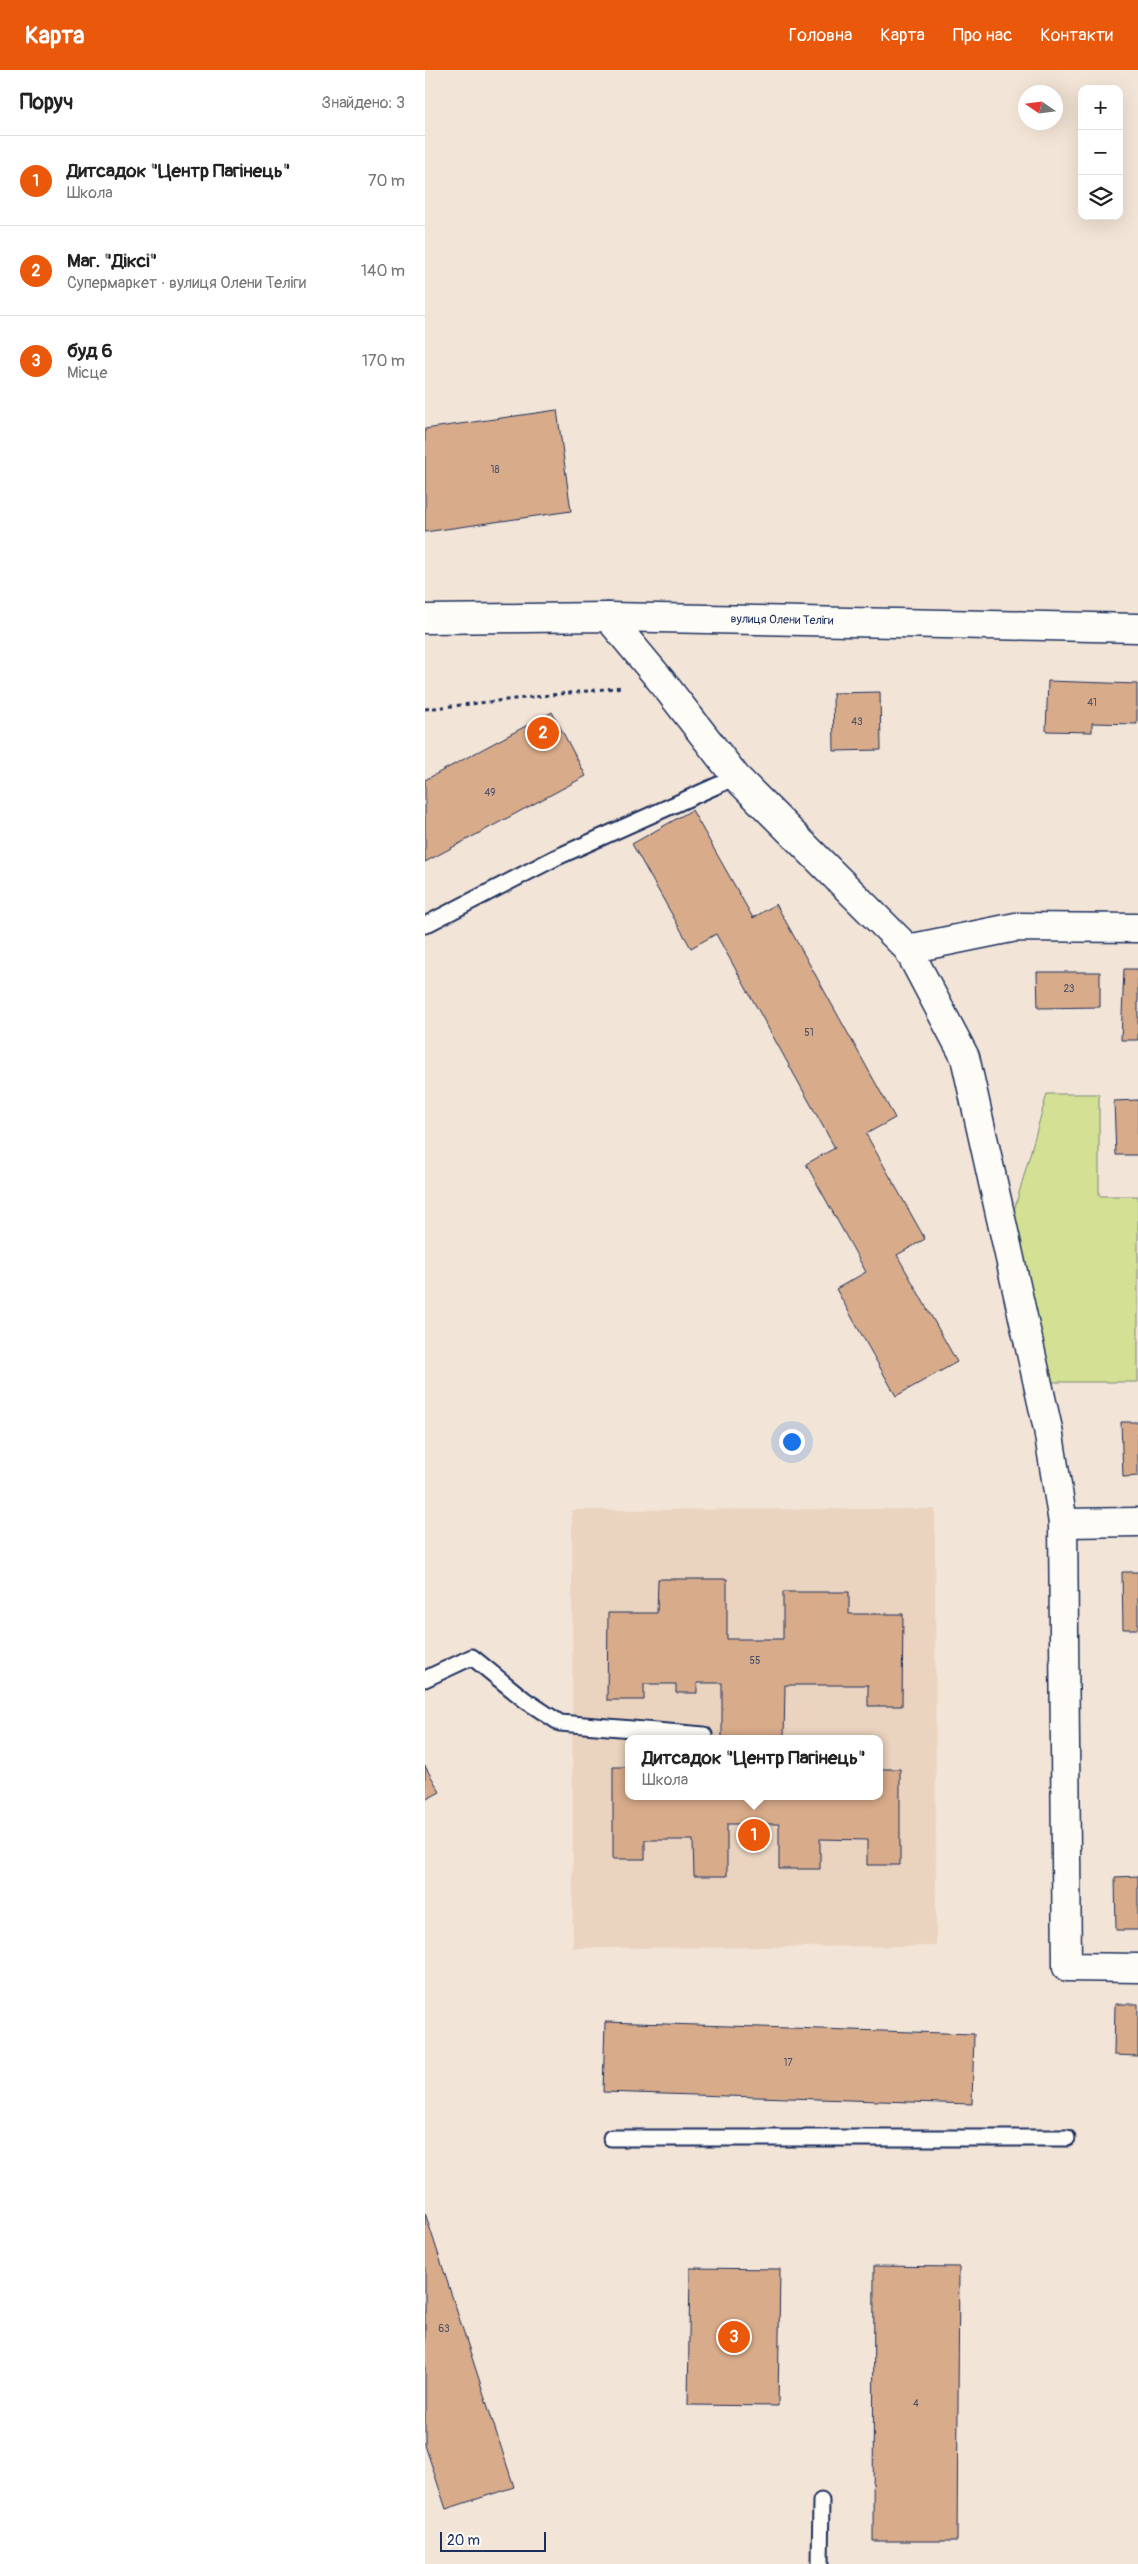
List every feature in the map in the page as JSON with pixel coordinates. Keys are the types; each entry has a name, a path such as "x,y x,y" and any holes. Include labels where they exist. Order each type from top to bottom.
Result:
{"street":[{"name":"вулиця Олени Теліги","path":"425,619 608,617 1138,628"},
{"path":"608,617 663,683 736,777 907,949 965,1057 1048,1428 1063,1522 1067,1967 1138,1968"},
{"path":"907,949 1016,927 1138,928"},
{"path":"1063,1522 1138,1522"}],"lane":[{"path":"425,926 555,858 736,777"},
{"path":"425,1679 472,1657 525,1700 560,1723 704,1735"},
{"path":"611,2138 1067,2138"},
{"path":"820,2564 821,2501"}],"path":[{"path":"425,709 663,683"}],"shaded area":[{"path":"935,1509 936,1946 573,1948 572,1510"}],"green space":[{"path":"1047,1094 1099,1094 1099,1196 1138,1196 1138,1382 1047,1382 1012,1218"}],"building":[{"path":"557,410 571,511 425,532 425,429"},
{"path":"1048,681 1137,684 1137,724 1092,723 1092,732 1046,731"},
{"path":"880,692 881,750 834,751 833,693"},
{"path":"552,712 586,776 425,862 425,780"},
{"path":"692,810 753,918 776,904 895,1118 866,1134 925,1239 897,1255 957,1362 896,1396 836,1289 866,1272 806,1164 835,1148 716,934 691,948 632,844"},
{"path":"1124,969 1138,969 1138,1040 1121,1040"},
{"path":"1037,972 1100,972 1100,1007 1038,1008"},
{"path":"1138,1100 1138,1155 1116,1155 1114,1101"},
{"path":"1121,1422 1138,1422 1138,1476 1123,1477"},
{"path":"1122,1572 1138,1572 1138,1629 1123,1629"},
{"path":"658,1579 727,1579 727,1639 783,1639 783,1592 849,1592 849,1614 903,1614 902,1706 868,1706 868,1685 785,1685 784,1735 722,1735 722,1683 697,1683 697,1693 676,1693 676,1684 644,1684 644,1700 607,1700 608,1613 657,1613"},
{"path":"425,1766 440,1792 425,1800"},
{"path":"613,1767 625,1767 625,1800 883,1800 883,1769 900,1769 900,1865 867,1865 867,1840 820,1839 820,1869 779,1869 779,1824 727,1824 727,1876 694,1876 693,1840 645,1840 645,1859 613,1859"},
{"path":"1138,1876 1138,1930 1116,1930 1115,1877"},
{"path":"1115,2004 1138,2004 1138,2056 1114,2055"},
{"path":"605,2022 974,2034 972,2104 603,2092"},
{"path":"425,2213 514,2487 446,2509 425,2445"},
{"path":"874,2266 959,2267 957,2541 873,2541"},
{"path":"690,2268 780,2269 778,2406 688,2405"}],"place":[{"name":"Маг. \"Діксі\"","path":"543,733"},
{"name":"Дитсадок \"Центр Пагінець\"","path":"754,1835"},
{"name":"буд 6","path":"734,2337"}]}
